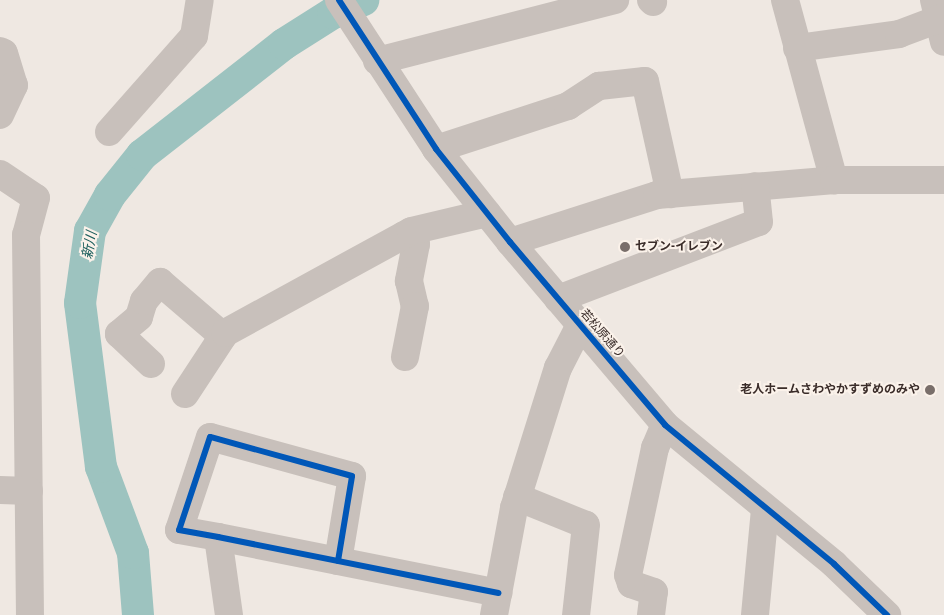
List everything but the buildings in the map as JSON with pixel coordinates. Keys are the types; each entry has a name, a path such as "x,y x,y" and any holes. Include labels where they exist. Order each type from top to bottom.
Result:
{"street":[{"path":"109,132 194,36 200,0"},
{"path":"377,61 615,0"},
{"path":"784,0 834,180"},
{"name":"若松原通り","path":"344,7 377,61 436,149 510,242 665,425 834,564 887,615"},
{"path":"797,48 899,34 940,20"},
{"path":"0,51 4,53 14,85 0,115"},
{"path":"436,149 568,106 599,86 645,81 670,194"},
{"path":"0,174 36,198 26,235 30,615"},
{"path":"510,242 657,195 834,180 944,180"},
{"path":"558,299 759,222 755,186"},
{"path":"185,394 223,336 404,235 487,213"},
{"path":"404,235 416,244 409,281 415,306 405,358"},
{"path":"151,364 119,334 139,317 144,301 160,282 223,336"},
{"path":"338,561 352,476 210,437 179,530 338,561 496,604 517,497 558,368 580,325"},
{"path":"651,615 654,592 631,584 628,575 655,448 665,425"},
{"path":"0,490 29,491"},
{"path":"517,497 586,525 576,615"},
{"path":"755,615 765,509"},
{"path":"218,537 229,615"}],"waterway":[{"name":"新川","path":"138,615 133,553 101,467 80,303 90,231 110,195 142,155 284,44 333,13 363,0"}],"cycle path":[{"path":"339,0 436,149 510,242 665,425 834,564 887,615"},
{"path":"338,561 352,476 210,437 179,530 498,593"}],"place":[{"name":"セブン-イレブン","path":"625,247"},
{"name":"老人ホームさわやかすずめのみや","path":"930,390"}]}
